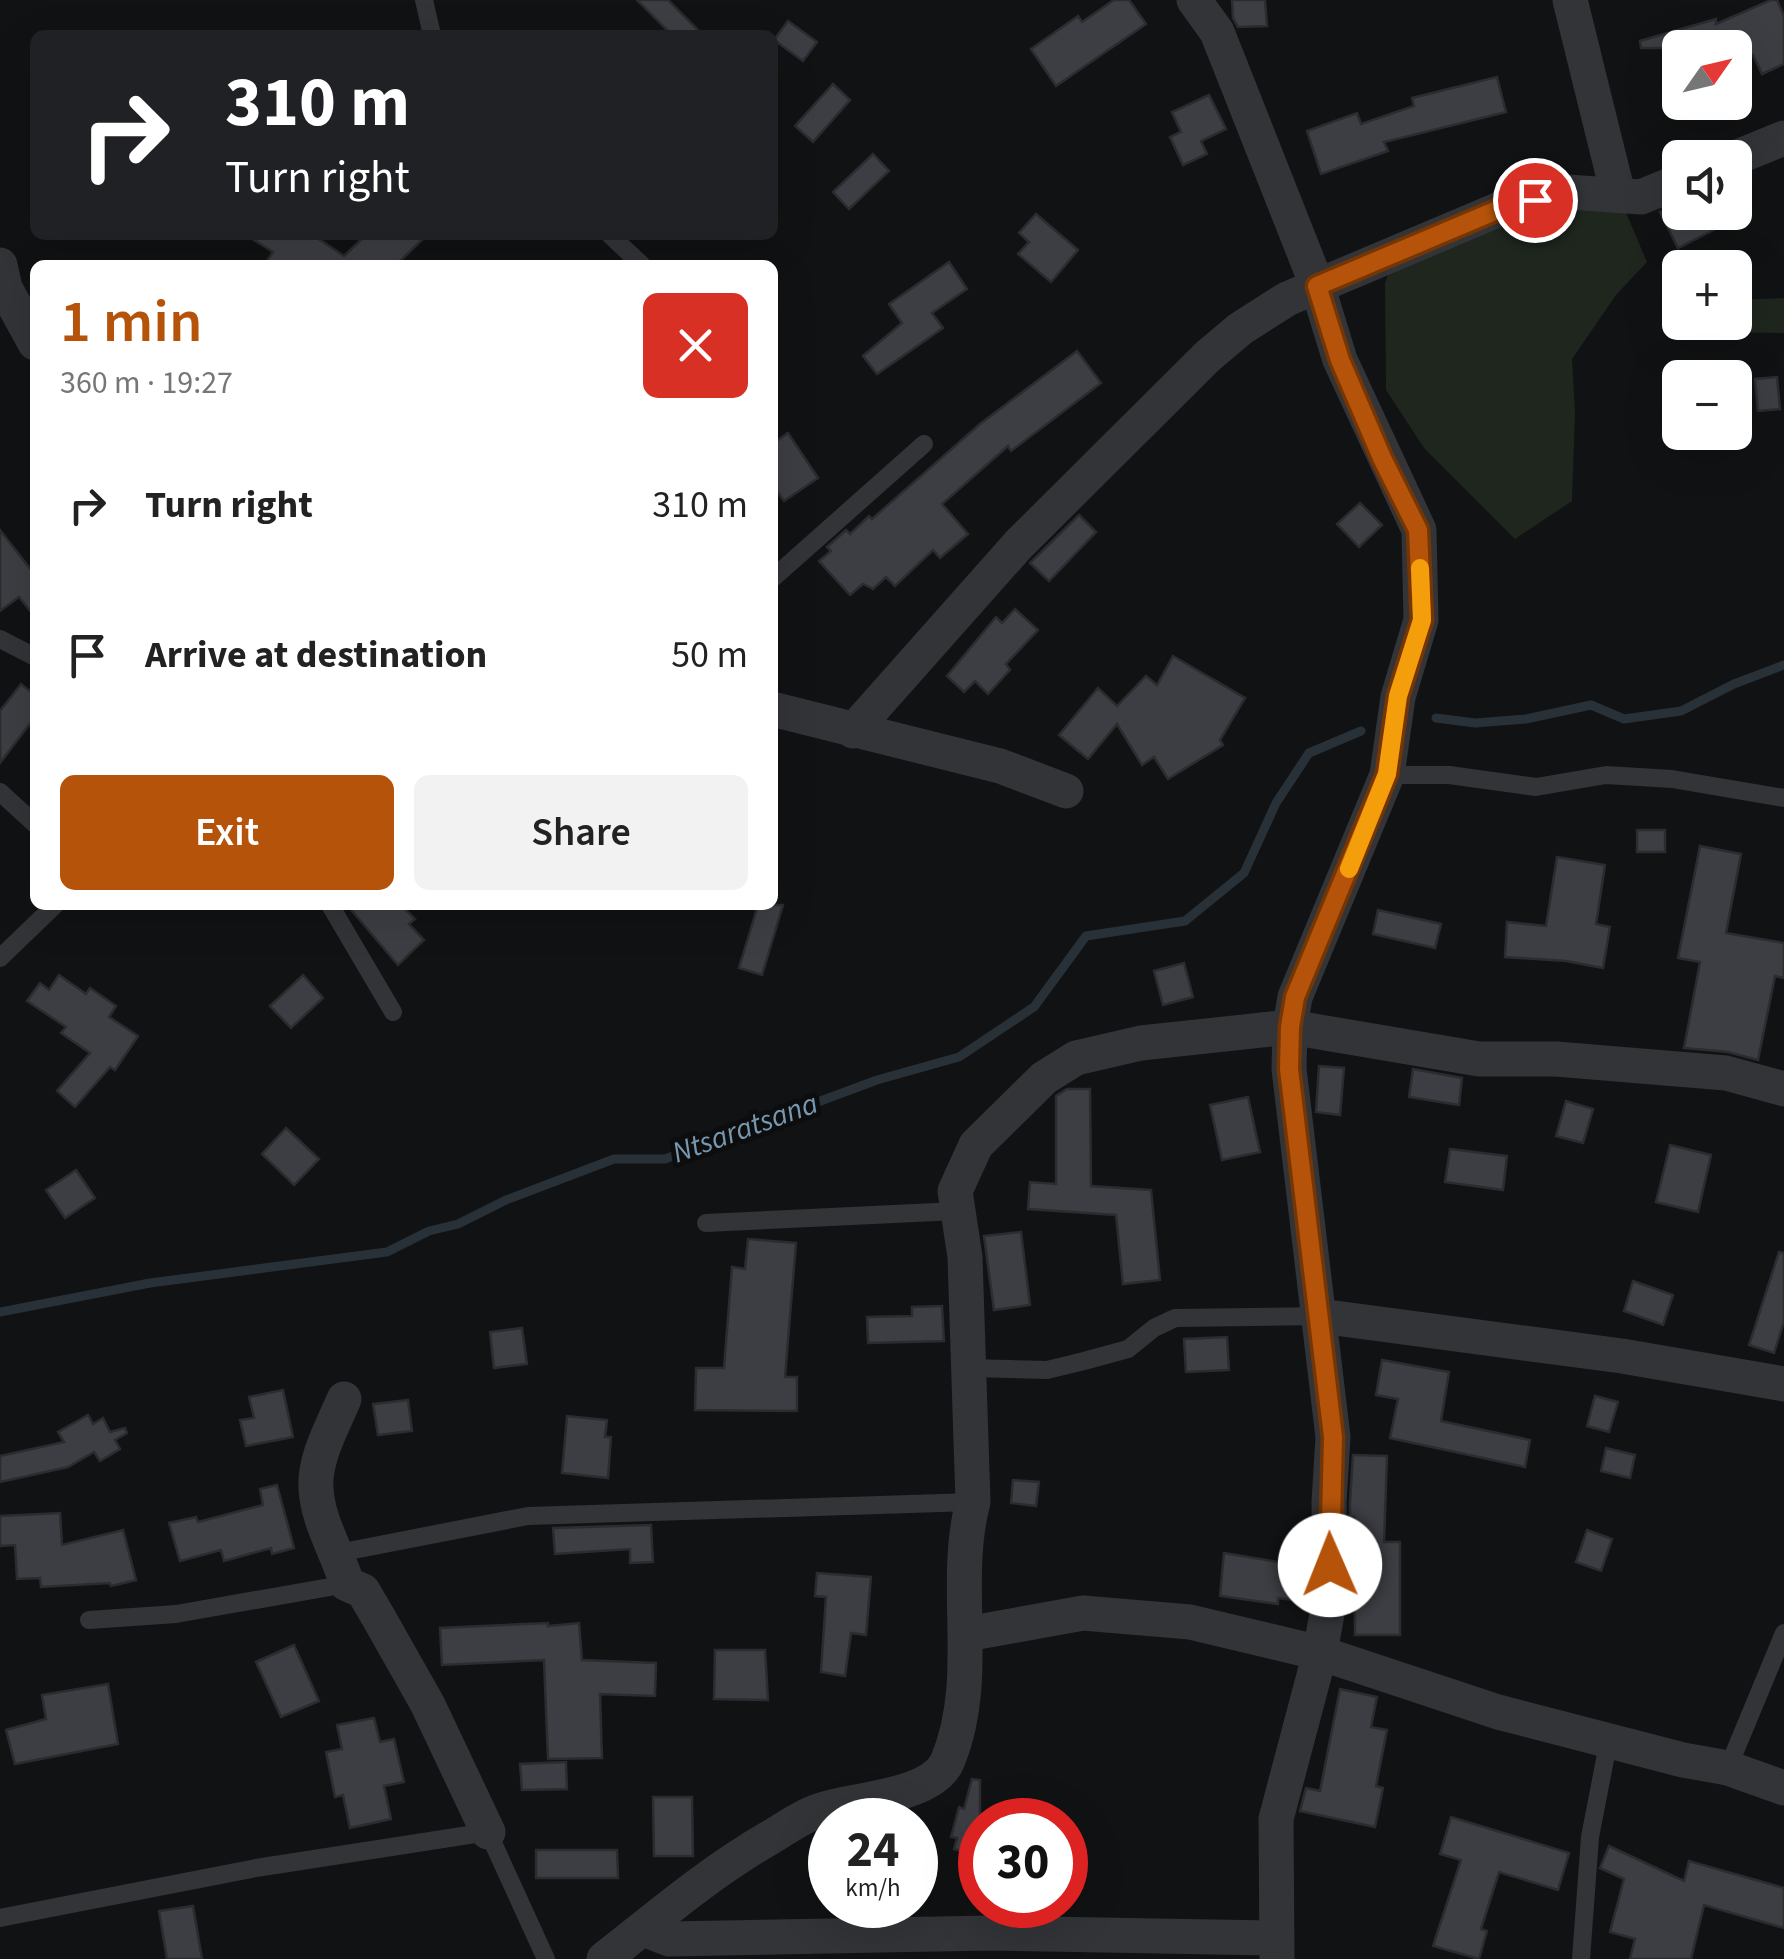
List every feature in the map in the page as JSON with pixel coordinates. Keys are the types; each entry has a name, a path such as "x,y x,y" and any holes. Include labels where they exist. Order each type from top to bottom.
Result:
{"street":[{"path":"643,1928 669,1939 991,1933 1280,1953 1276,1820 1320,1652 1330,1597 1333,1437 1295,1132 1290,1027 1295,997 1387,774 1398,696 1422,620 1418,530 1340,360 1317,286 1217,32 1194,0"},
{"path":"1570,0 1618,194"},
{"path":"1752,151 1784,138"},
{"path":"853,731 1018,545 1240,329 1287,299 1502,208 1567,192 1642,196 1662,188"},
{"path":"0,264 5,288 30,334"},
{"path":"778,711 1000,766 1066,791"},
{"path":"604,1959 697,1884 812,1812 846,1801 912,1789 936,1777 948,1762 966,1668 966,1527 973,1502 965,1257 955,1192 976,1144 1044,1078 1076,1058 1141,1043 1290,1027 1478,1058 1609,1062 1726,1073 1784,1089"},
{"path":"1320,1316 1622,1356 1784,1384"},
{"path":"344,1399 322,1454 316,1486 324,1522 342,1568 363,1592 390,1637 488,1832"},
{"path":"966,1634 1083,1613 1190,1622 1320,1652 1498,1712 1728,1768 1784,1788"}],"lane":[{"path":"424,0 431,30"},
{"path":"615,240 637,260"},
{"path":"778,574 924,444"},
{"path":"0,639 30,654"},
{"path":"1387,774 1449,776 1536,787 1606,775 1672,780 1784,798"},
{"path":"0,792 30,819"},
{"path":"0,958 50,910"},
{"path":"333,910 393,1012"},
{"path":"706,1223 958,1211"},
{"path":"968,1368 1047,1370 1128,1350 1154,1328 1175,1318 1320,1316"},
{"path":"89,1620 176,1614 528,1516 973,1502"},
{"path":"1728,1768 1784,1633"},
{"path":"1581,1959 1590,1837 1609,1738"},
{"path":"0,1918 256,1868 488,1832 546,1959"}],"shaded area":[{"path":"1575,203 1625,210 1647,262 1616,295 1572,359 1572,501 1515,539 1424,448 1386,390 1385,283 1393,260"},
{"path":"1784,298 1784,333 1752,332 1752,299"}],"building":[{"path":"637,0 668,0 698,30 667,30"},
{"path":"1114,0 1129,0 1146,24 1056,86 1031,49 1078,16 1082,22"},
{"path":"1232,0 1265,0 1267,26 1238,27"},
{"path":"1777,0 1784,16 1784,64 1762,74 1752,56 1752,30 1678,30 1716,19 1716,24"},
{"path":"788,21 817,42 803,61 778,43 778,35"},
{"path":"1662,35 1662,48 1641,48 1640,41"},
{"path":"1497,77 1506,112 1384,142 1388,151 1321,174 1307,131 1357,113 1361,124 1414,106 1412,98"},
{"path":"833,84 850,100 813,142 795,126"},
{"path":"1209,95 1226,129 1201,141 1207,154 1183,165 1170,137 1181,132 1172,112"},
{"path":"873,154 889,171 849,209 833,192"},
{"path":"1036,214 1078,250 1051,282 1018,254 1029,242 1019,233"},
{"path":"1669,230 1714,230 1678,248"},
{"path":"254,240 320,240 344,256 361,240 422,240 401,260 267,260 273,252"},
{"path":"949,262 967,289 932,313 943,328 877,374 863,356 902,323 889,304"},
{"path":"1077,351 1101,383 1011,451 1008,446 942,504 968,534 940,558 933,550 895,586 886,577 873,589 863,584 850,595 819,561 831,551 827,547 846,530 850,534 869,516 872,519 980,424"},
{"path":"1777,377 1780,409 1758,411 1755,379"},
{"path":"788,433 818,478 784,501 778,492 778,440"},
{"path":"1360,503 1382,525 1359,547 1337,524"},
{"path":"1079,515 1096,532 1049,581 1030,563"},
{"path":"0,530 30,569 30,611 19,597 0,611"},
{"path":"1015,609 1038,630 1006,664 1010,670 988,694 975,681 964,692 947,676 996,617 1002,623"},
{"path":"1173,656 1245,698 1220,740 1223,745 1168,779 1154,757 1142,765 1117,724 1088,759 1059,735 1098,688 1117,706 1146,676 1157,685"},
{"path":"21,684 30,691 30,724 0,763 0,711"},
{"path":"1637,830 1665,830 1665,852 1637,852"},
{"path":"1700,846 1741,854 1726,933 1784,943 1784,978 1775,976 1758,1060 1728,1052 1684,1048 1700,962 1678,958"},
{"path":"1557,857 1605,865 1596,924 1610,927 1603,968 1505,957 1507,922 1546,926"},
{"path":"778,905 783,905 762,975 739,968 756,910 778,910"},
{"path":"351,910 406,910 415,919 409,924 424,940 398,965"},
{"path":"1378,910 1441,924 1435,948 1373,934"},
{"path":"1184,963 1193,997 1163,1005 1154,971"},
{"path":"59,975 86,994 90,988 116,1006 109,1017 138,1036 115,1070 110,1067 75,1107 57,1091 90,1053 61,1033 66,1027 27,1001 40,983 49,990"},
{"path":"303,975 323,998 291,1028 270,1006"},
{"path":"1319,1066 1344,1068 1340,1115 1316,1112"},
{"path":"1413,1069 1462,1078 1459,1105 1409,1097"},
{"path":"1067,1089 1090,1089 1091,1186 1151,1190 1160,1280 1123,1284 1116,1215 1028,1209 1030,1182 1056,1184 1056,1096"},
{"path":"1248,1097 1260,1152 1222,1160 1210,1105"},
{"path":"1566,1101 1593,1109 1583,1143 1556,1136"},
{"path":"286,1128 319,1159 294,1185 262,1154"},
{"path":"1670,1145 1711,1155 1698,1212 1656,1202"},
{"path":"1450,1149 1507,1156 1503,1190 1445,1182"},
{"path":"76,1170 95,1198 65,1218 46,1190"},
{"path":"1021,1232 1030,1305 994,1310 984,1236"},
{"path":"748,1239 796,1243 785,1377 797,1377 797,1411 695,1410 696,1368 724,1368 732,1267 745,1269"},
{"path":"1779,1252 1784,1253 1784,1321 1774,1353 1749,1345"},
{"path":"1633,1281 1673,1295 1663,1325 1624,1311"},
{"path":"942,1306 944,1341 868,1343 867,1317 912,1316 912,1307"},
{"path":"522,1328 527,1364 494,1368 490,1332"},
{"path":"1227,1337 1229,1370 1186,1372 1184,1339"},
{"path":"1382,1360 1449,1372 1441,1421 1530,1440 1525,1467 1390,1438 1398,1399 1376,1395"},
{"path":"283,1390 293,1437 246,1446 240,1420 254,1418 249,1397"},
{"path":"1595,1396 1618,1402 1609,1432 1587,1426"},
{"path":"408,1400 412,1431 378,1435 373,1404"},
{"path":"88,1415 93,1424 103,1418 110,1432 125,1428 127,1433 115,1440 120,1449 100,1461 94,1452 68,1467 0,1482 0,1456 64,1442 58,1432"},
{"path":"567,1416 607,1420 605,1437 611,1437 608,1478 562,1473"},
{"path":"1606,1448 1635,1455 1630,1478 1601,1471"},
{"path":"1353,1455 1387,1456 1384,1542 1400,1542 1400,1635 1355,1635 1354,1517 1350,1517"},
{"path":"1013,1480 1039,1482 1036,1506 1011,1503"},
{"path":"277,1485 294,1548 272,1554 271,1548 224,1561 221,1550 180,1561 169,1523 196,1517 198,1522 263,1505 260,1489"},
{"path":"60,1513 62,1545 123,1530 136,1580 111,1586 110,1583 41,1587 40,1578 17,1579 15,1545 0,1546 0,1516"},
{"path":"651,1525 653,1562 630,1563 630,1549 555,1554 553,1528"},
{"path":"1587,1530 1612,1539 1601,1571 1576,1562"},
{"path":"1224,1553 1296,1565 1293,1600 1278,1598 1278,1604 1220,1596"},
{"path":"817,1573 871,1577 866,1635 851,1633 845,1676 821,1672 826,1597 815,1596"},
{"path":"579,1623 582,1660 656,1663 655,1696 600,1694 602,1758 548,1759 544,1660 442,1665 440,1628"},
{"path":"294,1645 319,1701 281,1717 256,1662"},
{"path":"715,1650 765,1650 768,1700 714,1699"},
{"path":"108,1684 118,1744 15,1764 6,1730 46,1719 42,1695"},
{"path":"1340,1689 1377,1697 1371,1727 1387,1730 1376,1786 1383,1788 1375,1827 1300,1811 1306,1788 1320,1791"},
{"path":"374,1718 380,1742 394,1739 404,1782 384,1786 391,1819 350,1828 343,1795 335,1797 326,1752 342,1749 337,1725"},
{"path":"566,1762 567,1789 522,1790 520,1764"},
{"path":"972,1779 980,1780 980,1798 967,1798"},
{"path":"653,1797 692,1797 693,1856 654,1856"},
{"path":"958,1811 958,1850 954,1849 957,1838 951,1837"},
{"path":"1451,1817 1569,1853 1558,1890 1499,1872 1481,1929 1487,1931 1479,1959 1433,1946 1461,1860 1440,1854"},
{"path":"1609,1846 1684,1881 1689,1861 1784,1888 1784,1928 1704,1905 1691,1959 1630,1959 1635,1939 1610,1932 1624,1879 1600,1868"},
{"path":"536,1850 617,1850 618,1878 536,1878"},
{"path":"193,1906 202,1959 167,1959 159,1911"}],"waterway":[{"name":"Ntsaratsana","path":"1436,718 1475,723 1526,719 1591,705 1624,719 1681,711 1734,684 1784,665"},
{"name":"Ntsaratsana","path":"0,1312 150,1283 387,1252 429,1231 458,1224 506,1200 614,1159 665,1159 877,1080 959,1057 1034,1007 1086,936 1185,921 1244,873 1276,803 1309,753 1361,731"}],"slow traffic":[{"path":"1349,869 1387,774 1398,696 1422,620 1420,568"}],"route":[{"path":"1330,1565 1333,1437 1295,1132 1290,1027 1295,997 1387,774 1398,696 1422,620 1418,530 1340,360 1317,286 1502,208 1535,200"}]}
